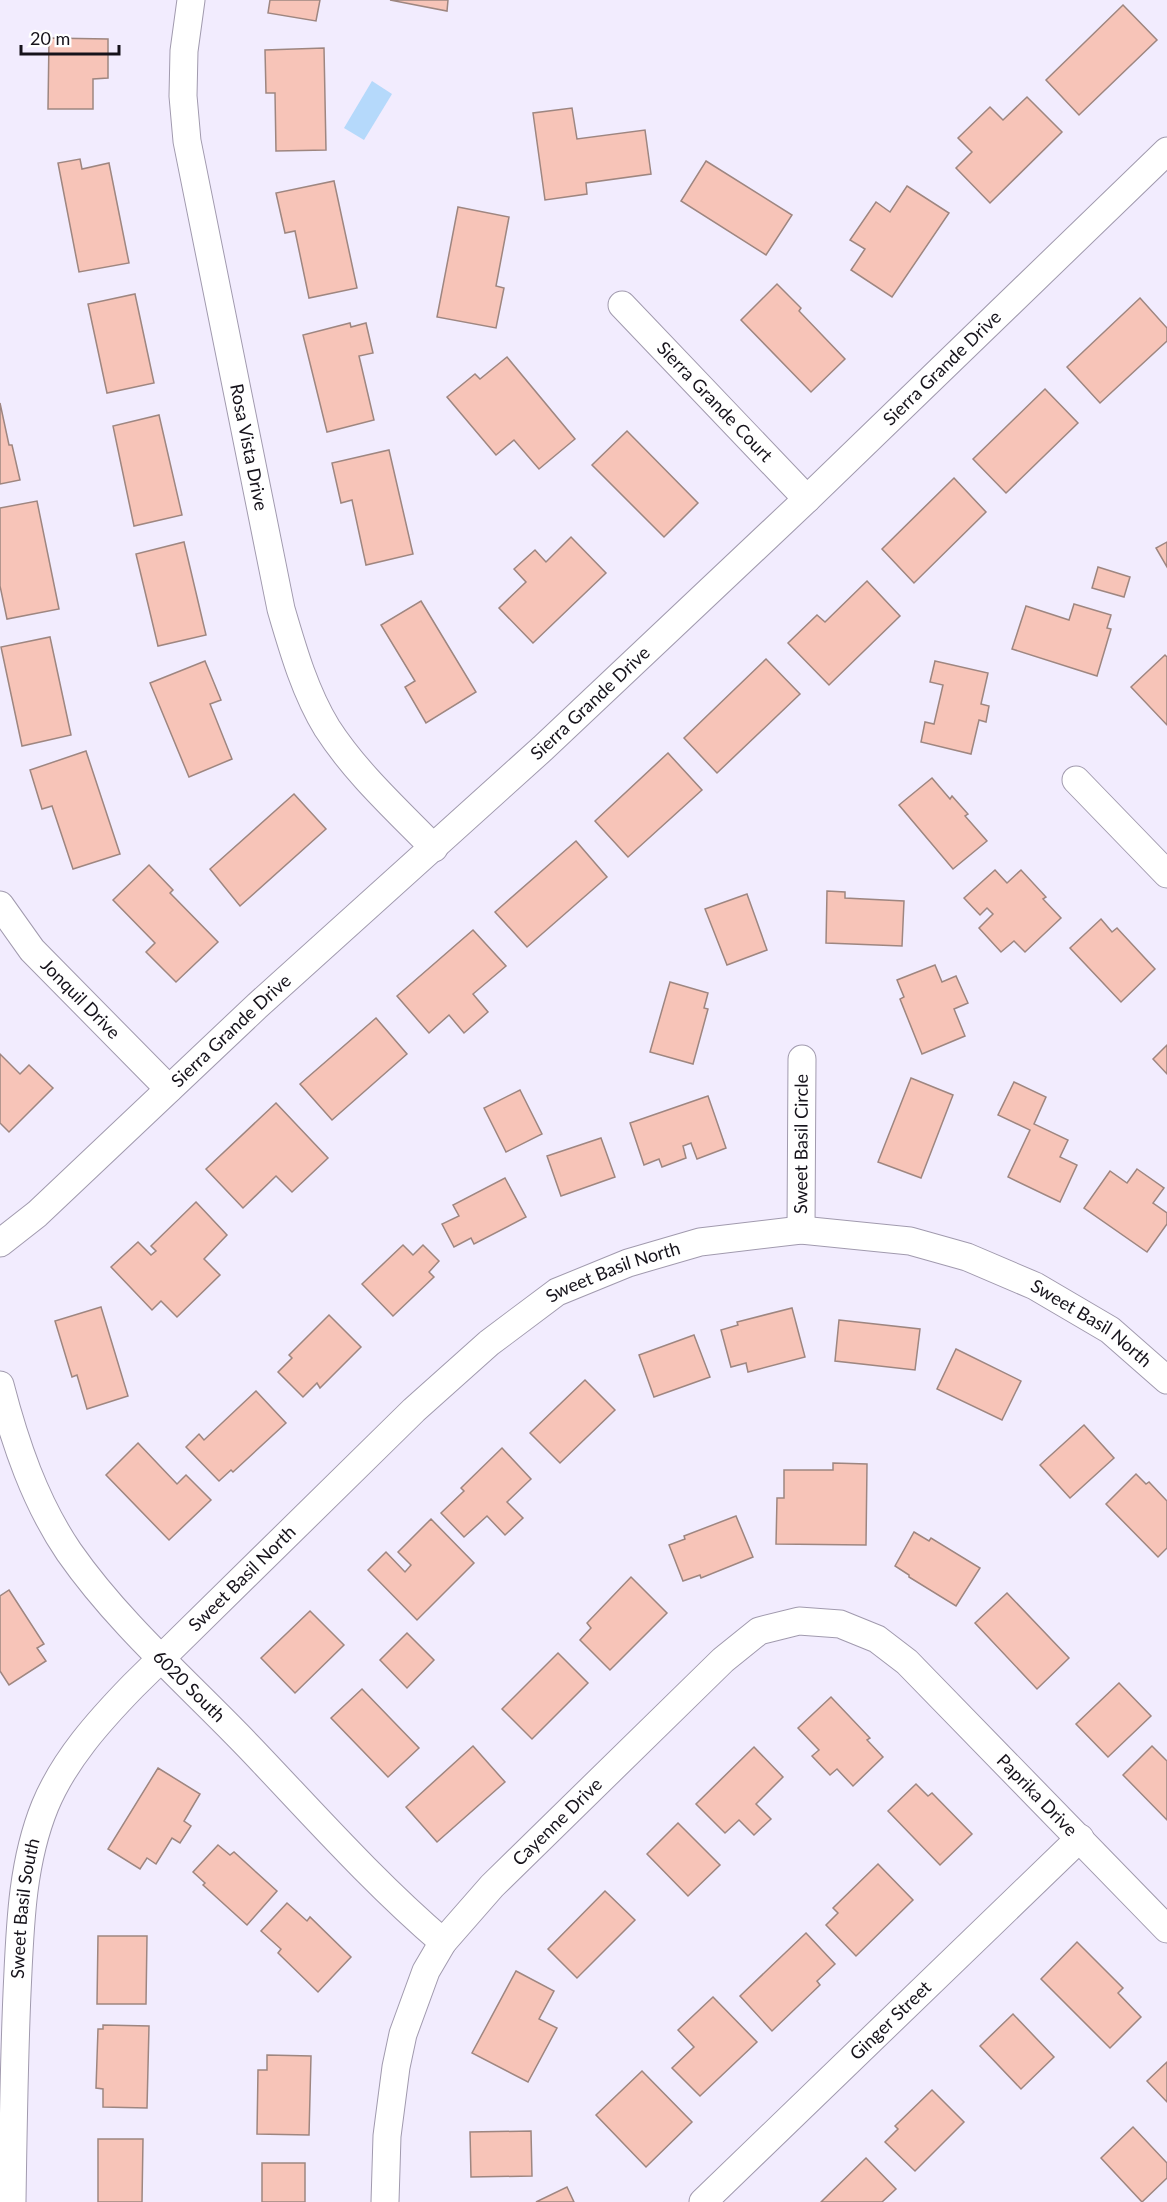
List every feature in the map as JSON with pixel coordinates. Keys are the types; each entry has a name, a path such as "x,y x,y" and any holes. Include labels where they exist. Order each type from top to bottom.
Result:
{"street":[{"name":"Rosa Vista Drive","path":"191,0 184,51 183,96 187,141 280,609 303,681 327,728 360,771 434,848"},
{"name":"Sierra Grande Drive","path":"0,1243 37,1214 257,1006 434,848 807,499 1167,151"},
{"name":"Sierra Grande Court","path":"622,305 807,499"},
{"path":"1076,780 1167,874"},
{"name":"Jonquil Drive","path":"0,905 33,950 169,1089"},
{"name":"Sweet Basil Circle","path":"801,1230 802,1059"},
{"name":"Sweet Basil North","path":"160,1658 414,1410 489,1343 557,1293 628,1263 700,1242 801,1230 910,1241 967,1257 1035,1286 1110,1330 1167,1380"},
{"name":"6020 South","path":"0,1385 29,1477 69,1552 160,1658 203,1699 393,1898 443,1942"},
{"name":"Cayenne Drive","path":"385,2202 387,2136 396,2067 403,2034 426,1971 443,1942 492,1886 723,1660 759,1631 799,1621 840,1624 877,1639 907,1662"},
{"name":"Sweet Basil South","path":"12,2202 14,2061 20,1927 27,1865 45,1805 69,1763 96,1724 160,1658"},
{"name":"Paprika Drive","path":"907,1662 1167,1929"},
{"name":"Ginger Street","path":"703,2202 1080,1838"}],"water":[{"path":"372,81 392,94 364,140 344,128"}],"building":[{"path":"270,0 320,0 316,21 268,13"},
{"path":"390,0 448,0 447,11"},
{"path":"1123,5 1157,40 1079,115 1046,80"},
{"path":"49,38 108,39 108,78 93,79 93,109 48,109"},
{"path":"324,48 326,150 276,151 275,93 266,93 265,50"},
{"path":"1027,97 1062,132 990,203 956,168 972,152 958,138 990,107 1003,120"},
{"path":"572,108 577,139 645,130 651,174 586,183 587,194 545,200 533,113"},
{"path":"80,159 82,169 109,163 129,263 79,272 58,163"},
{"path":"706,161 792,215 766,255 681,201"},
{"path":"334,181 357,288 309,298 295,231 285,233 276,193"},
{"path":"907,186 949,213 892,297 851,270 865,249 850,240 876,202 890,212"},
{"path":"458,207 509,217 496,286 504,288 496,328 437,317"},
{"path":"777,284 801,308 799,311 845,359 811,392 741,320"},
{"path":"135,294 154,383 107,393 88,304"},
{"path":"1140,298 1167,328 1167,341 1100,403 1067,367"},
{"path":"350,323 351,327 366,323 373,353 359,356 374,420 327,432 303,335"},
{"path":"507,357 575,439 539,469 514,440 496,455 447,397 475,374 480,379"},
{"path":"1045,389 1078,423 1006,493 973,459"},
{"path":"0,403 9,445 12,445 20,480 0,484"},
{"path":"159,415 182,515 134,526 113,426"},
{"path":"627,431 698,503 664,537 592,465"},
{"path":"389,450 413,554 366,565 352,500 341,503 332,463"},
{"path":"954,478 986,512 914,583 882,549"},
{"path":"37,501 59,609 7,619 0,586 0,508"},
{"path":"571,537 606,573 533,643 499,608 526,582 514,569 535,550 546,562"},
{"path":"184,542 206,635 158,646 136,554"},
{"path":"1167,542 1167,567 1156,548"},
{"path":"1098,567 1130,577 1124,597 1092,588"},
{"path":"867,581 900,616 829,685 788,643 817,615 825,622"},
{"path":"421,601 476,692 426,723 405,687 415,681 381,625"},
{"path":"1074,604 1111,615 1107,628 1111,629 1097,676 1012,649 1026,606 1069,620"},
{"path":"50,637 71,735 22,746 1,647"},
{"path":"1165,655 1167,657 1167,725 1131,687"},
{"path":"766,659 800,694 717,773 684,738"},
{"path":"205,661 221,700 210,704 232,759 189,777 150,683"},
{"path":"935,661 988,673 981,704 989,706 986,722 979,720 971,754 921,742 925,722 934,724 943,685 930,682"},
{"path":"86,751 120,854 73,869 52,806 42,809 30,770"},
{"path":"668,753 702,790 628,857 595,821"},
{"path":"932,778 950,799 952,796 968,814 965,816 987,841 953,869 899,805"},
{"path":"294,794 326,829 240,906 210,869"},
{"path":"576,841 607,877 527,947 495,912"},
{"path":"149,865 173,890 170,893 218,942 176,982 146,952 155,943 113,900"},
{"path":"995,870 1007,883 1021,870 1046,897 1043,899 1061,918 1025,952 1014,941 1001,952 979,928 993,914 987,908 980,915 964,898"},
{"path":"827,891 845,892 845,898 904,901 902,946 826,943"},
{"path":"747,894 767,950 727,965 705,909"},
{"path":"1101,919 1112,932 1117,928 1155,969 1121,1002 1070,948"},
{"path":"473,930 506,966 473,994 488,1012 464,1033 449,1015 429,1033 397,996"},
{"path":"935,965 942,982 956,976 968,1003 954,1009 965,1036 922,1054 900,999 904,997 897,980"},
{"path":"670,982 708,993 704,1008 708,1009 693,1064 650,1052"},
{"path":"376,1018 407,1054 332,1120 300,1084"},
{"path":"1167,1045 1167,1074 1153,1059"},
{"path":"0,1054 20,1074 29,1065 53,1088 9,1132 0,1123"},
{"path":"911,1078 953,1095 921,1178 878,1162"},
{"path":"1014,1082 1046,1097 1034,1124 1068,1140 1060,1157 1077,1165 1060,1202 1008,1177 1030,1130 998,1115"},
{"path":"520,1090 542,1134 506,1152 484,1108"},
{"path":"708,1096 726,1148 697,1159 691,1143 683,1146 686,1158 662,1167 659,1159 644,1165 630,1123"},
{"path":"276,1103 328,1158 292,1192 276,1176 243,1208 206,1169"},
{"path":"601,1138 615,1177 561,1196 547,1156"},
{"path":"1137,1169 1164,1188 1153,1203 1167,1213 1167,1224 1147,1252 1084,1208 1110,1171 1127,1183"},
{"path":"505,1178 526,1217 474,1244 471,1238 454,1247 442,1224 459,1216 453,1205"},
{"path":"196,1202 227,1235 204,1259 220,1275 177,1317 161,1301 152,1310 111,1267 138,1242 151,1255 156,1251 151,1246"},
{"path":"403,1245 413,1255 423,1245 439,1261 429,1272 434,1277 393,1316 362,1284"},
{"path":"101,1307 128,1396 87,1409 77,1375 72,1377 55,1321"},
{"path":"792,1308 805,1357 748,1372 746,1363 731,1367 721,1330 738,1325 737,1322"},
{"path":"329,1315 361,1347 320,1388 317,1383 303,1397 278,1372 292,1358 289,1355"},
{"path":"839,1320 920,1329 915,1370 835,1361"},
{"path":"694,1335 710,1377 654,1397 639,1355"},
{"path":"956,1349 1021,1381 1002,1420 937,1389"},
{"path":"585,1380 615,1410 560,1463 530,1433"},
{"path":"256,1391 286,1423 233,1472 231,1470 219,1481 186,1447 199,1434 204,1440"},
{"path":"1084,1425 1114,1458 1070,1498 1040,1465"},
{"path":"138,1443 177,1484 186,1475 211,1500 169,1540 106,1475"},
{"path":"502,1448 531,1479 507,1502 523,1518 505,1535 487,1516 464,1537 441,1513 464,1491 461,1488"},
{"path":"833,1463 867,1464 866,1545 776,1544 777,1498 784,1498 784,1470 833,1470"},
{"path":"1136,1474 1146,1484 1149,1482 1167,1501 1167,1548 1158,1557 1106,1504"},
{"path":"736,1516 753,1557 701,1578 700,1575 683,1581 669,1545 685,1539 684,1536"},
{"path":"431,1519 474,1563 417,1620 368,1570 386,1552 405,1572 411,1565 398,1552"},
{"path":"914,1532 929,1541 931,1538 980,1568 956,1606 895,1566"},
{"path":"631,1577 667,1613 610,1670 580,1640 591,1628 587,1623"},
{"path":"9,1590 44,1644 37,1648 46,1661 9,1685 0,1671 0,1596"},
{"path":"1007,1593 1069,1658 1037,1689 975,1623"},
{"path":"310,1611 344,1645 295,1693 261,1658"},
{"path":"407,1633 434,1660 407,1688 380,1660"},
{"path":"558,1653 588,1683 532,1739 502,1709"},
{"path":"1119,1683 1151,1716 1108,1757 1076,1724"},
{"path":"362,1689 419,1748 388,1777 331,1718"},
{"path":"831,1697 870,1738 867,1740 883,1757 853,1786 837,1769 830,1775 812,1756 819,1750 798,1728"},
{"path":"473,1746 505,1782 437,1842 406,1807"},
{"path":"1152,1746 1167,1761 1167,1820 1123,1775"},
{"path":"754,1747 783,1777 756,1804 771,1819 754,1835 739,1820 725,1833 696,1804"},
{"path":"158,1768 200,1794 184,1821 191,1826 180,1843 172,1838 156,1864 147,1858 140,1869 108,1849"},
{"path":"916,1784 928,1796 932,1793 972,1834 940,1865 888,1811"},
{"path":"678,1823 720,1865 688,1896 647,1854"},
{"path":"218,1845 230,1855 234,1852 277,1891 247,1925 203,1885 205,1883 193,1872"},
{"path":"878,1864 913,1900 856,1956 826,1925 838,1913 833,1908"},
{"path":"605,1891 635,1920 577,1978 548,1949"},
{"path":"287,1903 307,1921 310,1917 351,1957 318,1992 278,1953 281,1949 261,1931"},
{"path":"806,1933 835,1964 817,1981 820,1985 772,2031 740,1996"},
{"path":"98,1936 147,1936 146,2004 97,2004"},
{"path":"1077,1942 1123,1988 1118,1993 1141,2017 1110,2048 1041,1979"},
{"path":"516,1971 554,1991 539,2019 557,2028 528,2082 472,2053"},
{"path":"713,1997 757,2042 700,2096 672,2068 694,2047 678,2030"},
{"path":"1013,2014 1054,2057 1021,2089 980,2046"},
{"path":"103,2025 149,2026 147,2108 103,2107 103,2089 96,2088 98,2029 103,2029"},
{"path":"267,2055 311,2056 309,2135 257,2134 258,2070 267,2070"},
{"path":"1167,2062 1167,2102 1147,2081"},
{"path":"642,2071 692,2122 646,2167 596,2115"},
{"path":"932,2090 964,2122 915,2171 885,2142 898,2129 895,2126"},
{"path":"1133,2127 1167,2163 1167,2178 1142,2202 1101,2158"},
{"path":"531,2131 532,2176 471,2177 470,2132"},
{"path":"98,2139 143,2139 142,2202 98,2202"},
{"path":"866,2158 896,2189 882,2202 821,2202"},
{"path":"262,2163 305,2163 305,2202 262,2202"},
{"path":"567,2187 574,2202 536,2202"}]}
